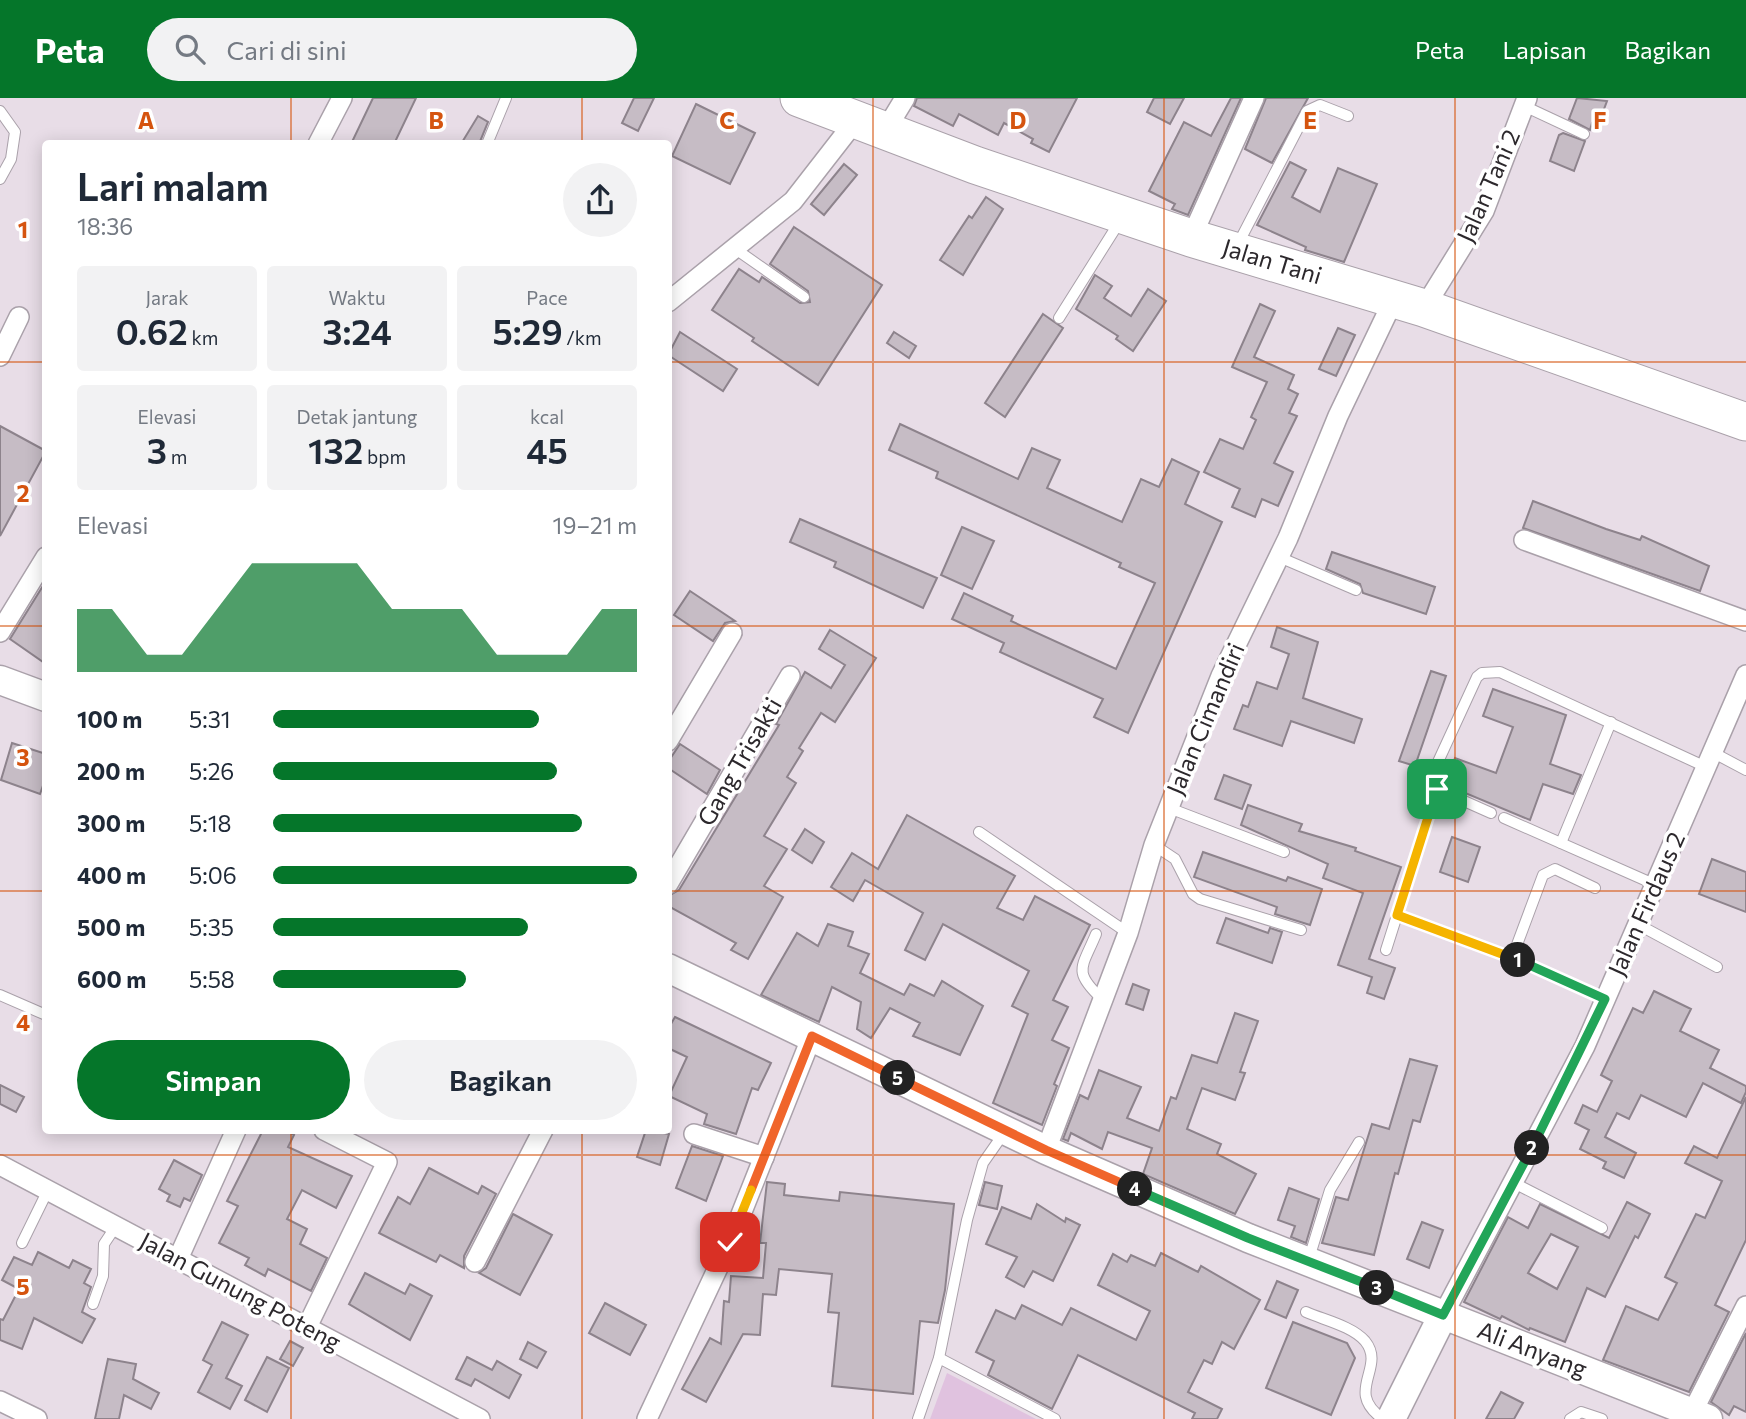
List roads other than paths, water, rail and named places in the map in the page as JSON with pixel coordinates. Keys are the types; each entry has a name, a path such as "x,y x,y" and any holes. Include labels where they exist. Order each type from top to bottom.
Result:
{"highway":[{"name":"Jalan Tani","path":"799,98 871,126 1191,237 1409,303 1746,422"}],"street":[{"path":"320,140 342,98"},
{"path":"672,299 793,201 871,126 905,98"},
{"path":"1191,237 1254,98"},
{"name":"Jalan Tani 2","path":"1409,303 1484,211 1526,102"},
{"name":"Jalan Cimandiri","path":"1046,1150 1128,933 1154,845 1221,676 1279,557 1338,416 1409,303"},
{"path":"0,356 19,317"},
{"path":"1524,540 1746,621"},
{"path":"0,632 42,564"},
{"path":"672,734 732,633"},
{"name":"Jalan Firdaus 2","path":"1443,1315 1585,1046 1746,675"},
{"name":"Gang Trisakti","path":"672,877 790,676"},
{"path":"0,680 42,696"},
{"name":"Ali Anyang","path":"672,970 1046,1150 1316,1265 1700,1416"},
{"path":"648,1419 730,1242 812,1036"},
{"path":"178,1259 234,1134"},
{"path":"307,1327 387,1162 332,1134"},
{"path":"475,1262 541,1134"},
{"path":"694,1134 764,1157"},
{"name":"Jalan Gunung Poteng","path":"0,1165 480,1419"},
{"path":"1700,1416 1746,1306"},
{"path":"1393,1416 1443,1315"},
{"path":"0,1401 37,1419"}],"lane":[{"path":"489,140 506,98"},
{"path":"1526,102 1584,134"},
{"path":"1235,251 1307,111 1320,105 1348,116"},
{"path":"0,111 15,132 11,159 0,179"},
{"path":"1059,318 1124,214"},
{"path":"734,248 804,297"},
{"path":"1279,557 1356,590"},
{"path":"1386,950 1437,789 1437,764 1477,677 1482,673 1500,672 1611,722 1709,760 1746,770"},
{"path":"1561,843 1611,722"},
{"path":"1437,789 1491,813"},
{"path":"1169,808 1283,852"},
{"path":"1503,818 1656,886"},
{"path":"979,832 1128,933"},
{"path":"1154,845 1175,859 1193,894 1200,899 1301,930"},
{"path":"1512,958 1543,875 1548,870 1555,869 1595,888"},
{"path":"1397,915 1512,958 1605,999"},
{"path":"1639,925 1717,967"},
{"path":"1096,933 1081,970 1084,982 1102,999"},
{"path":"0,995 42,1013"},
{"path":"918,1419 939,1358 967,1220 983,1163 1006,1130"},
{"path":"1316,1265 1310,1255 1330,1190 1359,1142"},
{"path":"1514,1183 1602,1228"},
{"path":"22,1244 48,1190"},
{"path":"93,1304 103,1276 104,1244 116,1226"},
{"path":"1306,1312 1355,1334 1366,1342 1372,1360 1364,1385 1365,1401 1370,1410 1393,1416"},
{"path":"939,1358 1055,1419"},
{"path":"1570,1419 1581,1412 1602,1419"}]}
